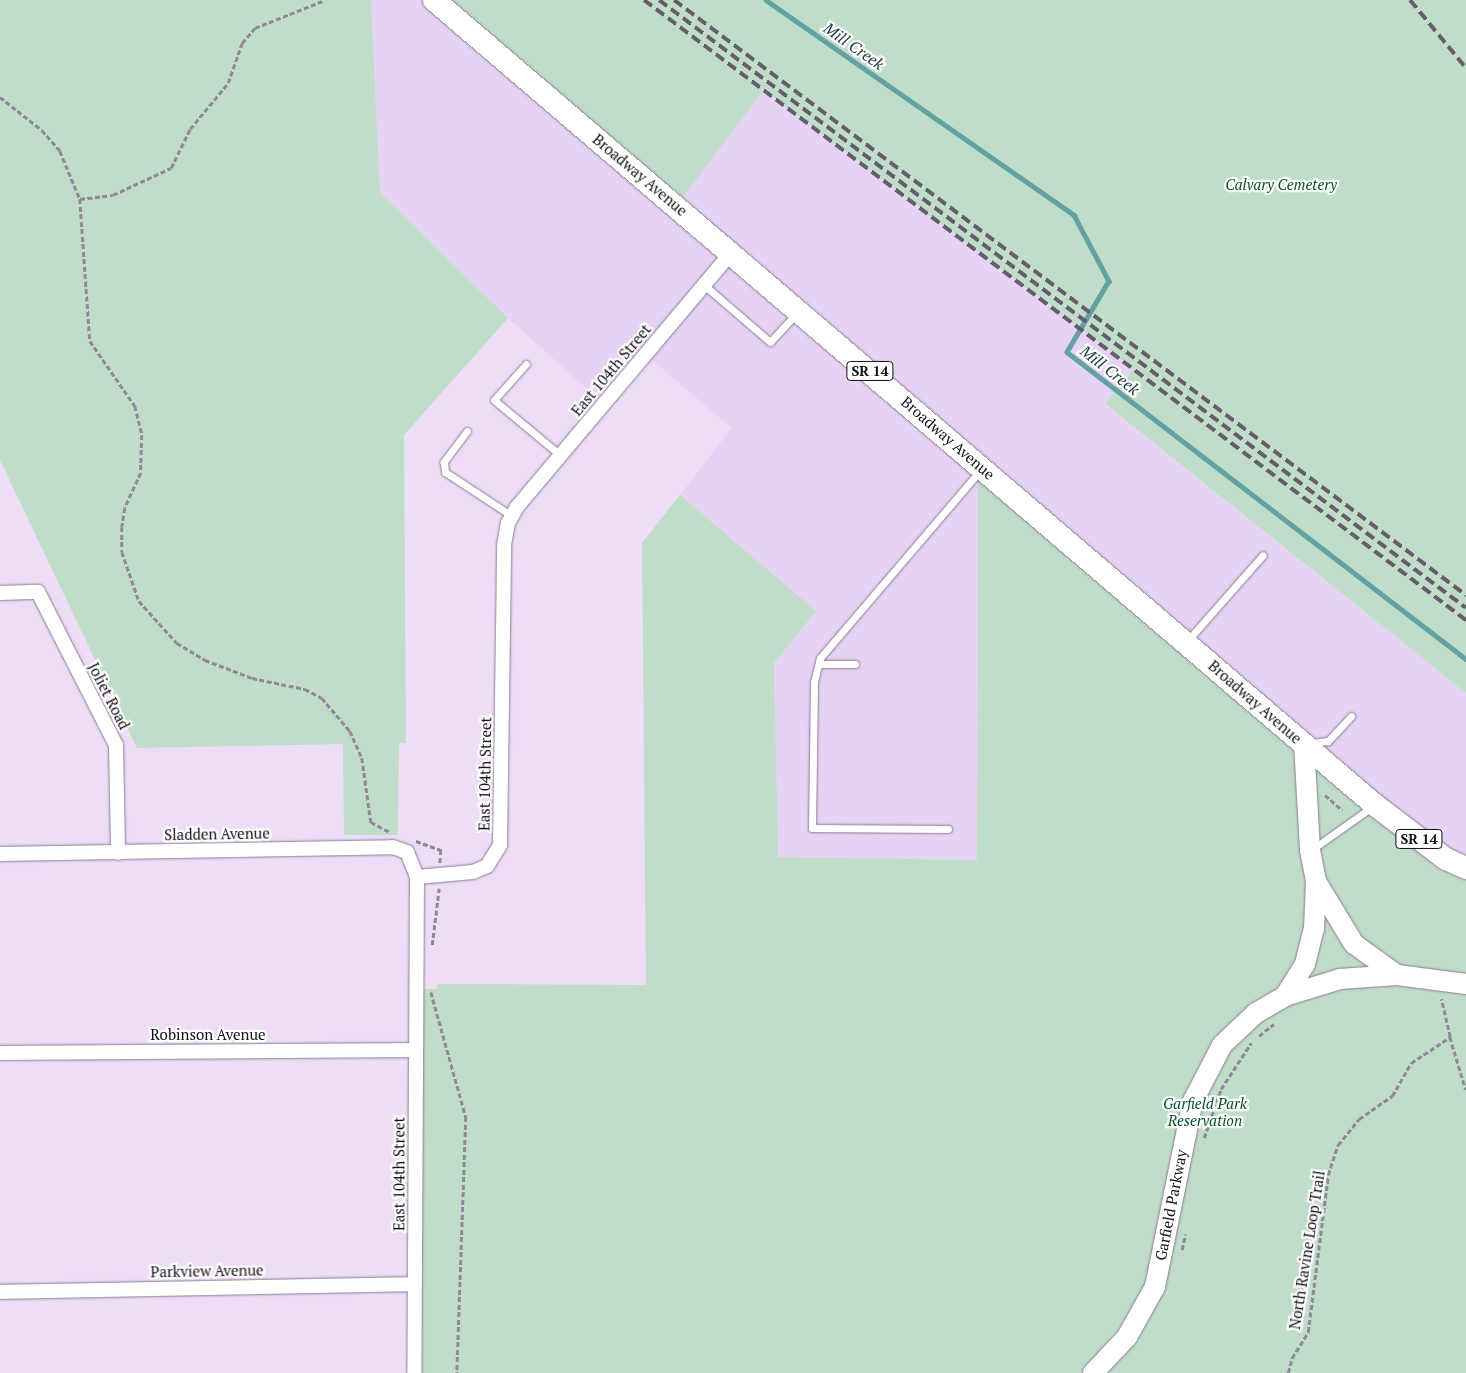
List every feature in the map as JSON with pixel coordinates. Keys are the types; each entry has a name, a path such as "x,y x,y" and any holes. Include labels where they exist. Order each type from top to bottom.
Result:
{"main road":[{"name":"Broadway Avenue","path":"434,0 732,252 1375,805 1446,859 1466,868"}],"street":[{"name":"East 104th Street","path":"414,1373 417,877 474,872 487,866 500,845 504,544 512,516 560,456 732,252"},
{"name":"Joliet Road","path":"0,593 38,592 116,745 118,853"},
{"name":"Garfield Parkway","path":"1285,996 1305,964 1314,928 1316,881 1310,850 1304,744"},
{"name":"Sladden Avenue","path":"0,854 394,847 407,852 417,877"},
{"name":"Garfield Parkway","path":"1316,881 1354,944 1397,975"},
{"name":"Garfield Parkway","path":"1093,1373 1127,1337 1155,1287 1193,1101 1222,1045 1256,1013 1285,996 1340,979 1397,975 1466,984"},
{"name":"Robinson Avenue","path":"0,1053 416,1050"},
{"name":"Parkview Avenue","path":"0,1292 414,1284"}],"lane":[{"path":"704,285 770,342 799,310"},
{"path":"526,364 494,400 560,456"},
{"path":"467,431 444,462 445,472 512,516"},
{"path":"948,829 812,828 814,682 819,664 983,468"},
{"path":"1186,643 1263,555"},
{"path":"819,664 855,664"},
{"path":"1304,744 1328,741 1351,716"},
{"path":"1310,850 1375,805"}],"path":[{"path":"80,199 113,195 170,168 190,129 228,83 242,43 255,28 325,0"},
{"path":"0,97 42,130 60,151 80,199 90,341 134,406 142,435 141,473 125,508 122,528 122,552 139,601 171,638 205,660 252,678 305,689 322,698 350,731 362,758 371,822 398,835"},
{"path":"1319,790 1342,810"},
{"path":"412,840 441,850 440,865"},
{"path":"431,951 439,889"},
{"path":"430,985 466,1117 457,1373"},
{"path":"1432,998 1449,1000"},
{"path":"1442,999 1450,1037 1466,1090"},
{"path":"1203,1142 1234,1065 1253,1040 1277,1022"},
{"name":"North Ravine Loop Trail","path":"1288,1373 1292,1358 1308,1332 1328,1175 1338,1145 1359,1119 1392,1096 1411,1063 1450,1037"},
{"path":"1180,1260 1187,1225"}],"shaded area":[{"path":"371,0 434,0 468,29 489,0 659,0 1140,362 1105,405 1466,693 1466,868 978,467 977,860 777,857 774,663 815,611 680,495 732,428 646,355 604,404 508,318 380,193"}],"green space":[{"path":"0,0 371,0 380,193 508,318 404,435 406,743 399,743 398,835 344,835 343,744 137,748 0,460"},
{"name":"Calvary Cemetery","path":"434,0 1466,0 1466,693 1105,404 1134,369 764,90 677,205"},
{"name":"Garfield Park Reservation","path":"978,467 1466,868 1466,1373 414,1373 417,989 437,989 437,984 646,985 642,543 680,495 816,611 774,663 778,857 977,860"}],"waterway":[{"name":"Mill Creek","path":"766,0 1074,215 1109,281 1067,352 1466,659"}],"railway":[{"path":"644,0 1466,620"},
{"path":"659,0 1466,608"},
{"path":"674,0 1466,595"},
{"path":"1410,0 1466,68"}]}
